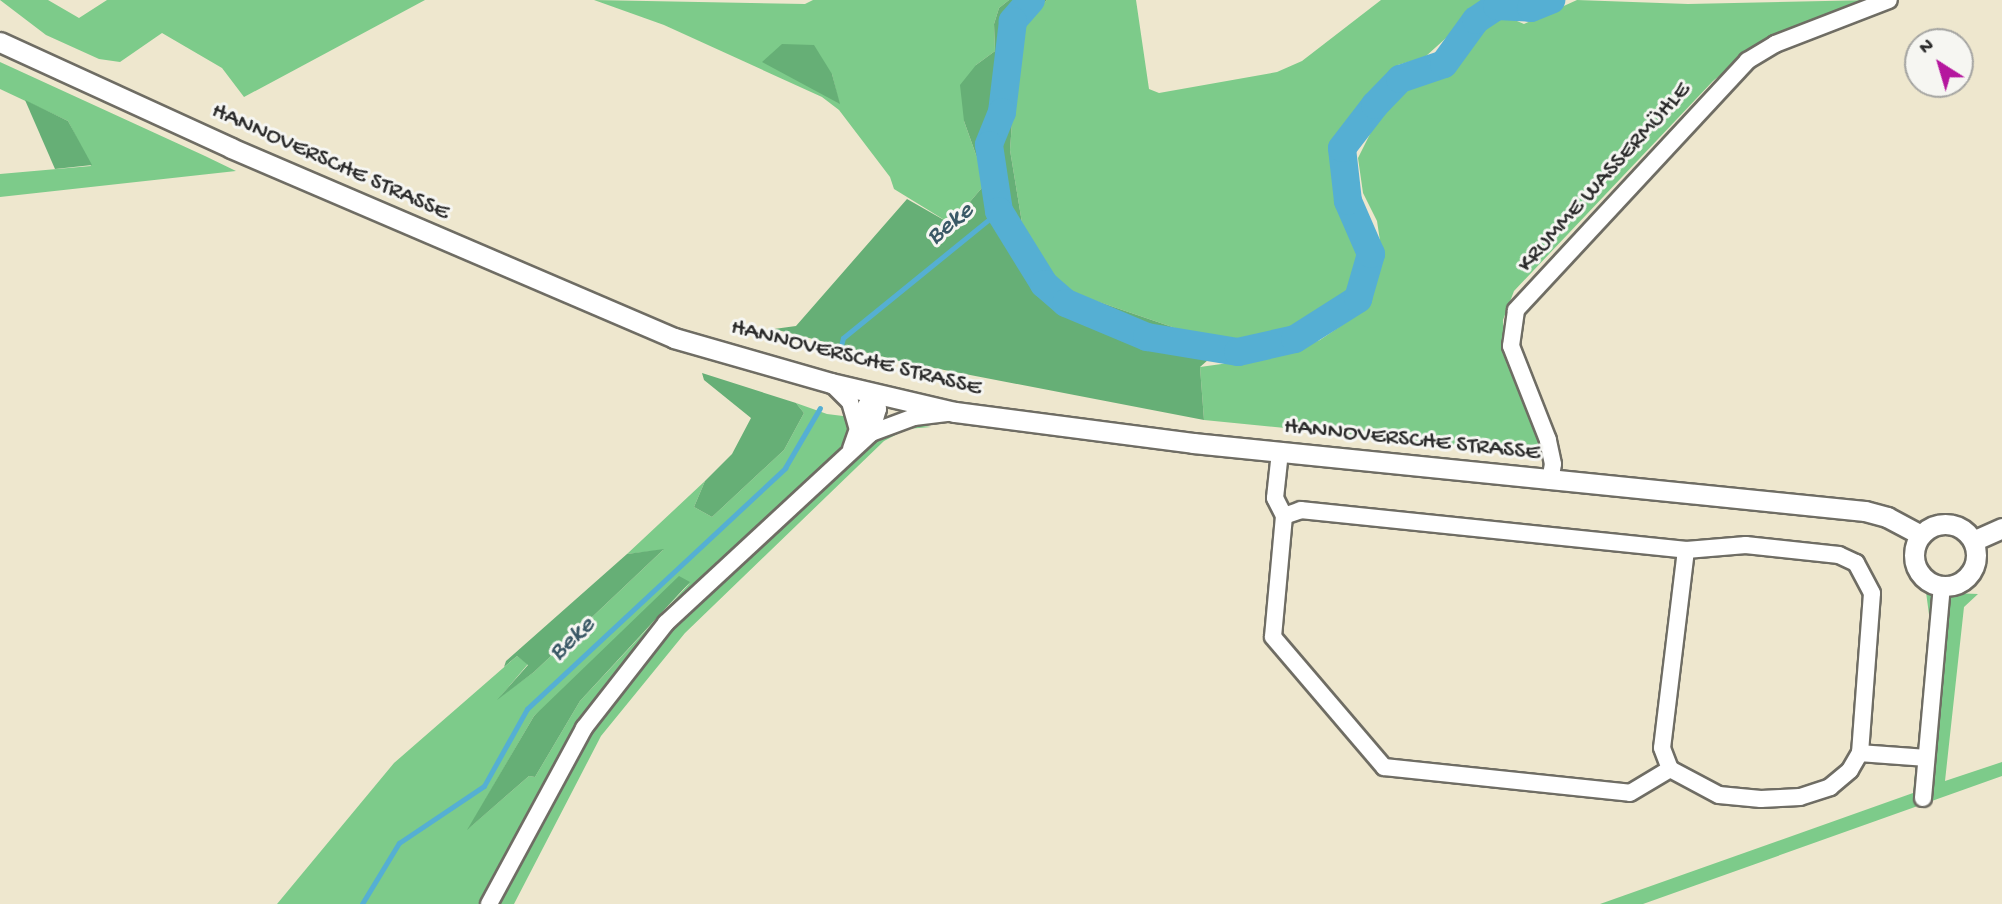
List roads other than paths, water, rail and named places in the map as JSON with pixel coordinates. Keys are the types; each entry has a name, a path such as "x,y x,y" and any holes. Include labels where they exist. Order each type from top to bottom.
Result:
{"main road":[{"name":"HANNOVERSCHE STRASSE","path":"0,42 674,338 831,383 955,412 1280,452 1865,511 1887,517 1921,535"},
{"path":"1944,523 1961,528 1973,541 1976,557 1971,573 1959,583 1942,586 1924,579 1914,563 1921,535 1944,523"},
{"path":"1973,541 2002,528"}],"street":[{"name":"KRUMME WASSERMÜHLE","path":"1550,481 1553,464 1548,440 1511,345 1516,310 1747,61 1775,44 1889,0"},
{"path":"831,383 850,402 864,431"},
{"path":"489,904 584,728 624,672 666,623 851,450 878,409 875,394"},
{"path":"864,431 914,417 955,412"},
{"path":"1280,452 1275,498 1284,516 1273,637 1384,768 1630,793 1670,769"},
{"path":"1284,516 1301,510 1686,550 1746,545 1839,555 1856,563 1872,593 1860,754 1850,770 1830,787 1800,797 1762,799 1719,795 1670,769 1662,748 1686,550"},
{"path":"1923,798 1942,586"},
{"path":"1860,754 1927,758"}],"waterway":[{"path":"1031,0 1013,21 1002,112 989,145 999,211 1044,284 1066,303 1147,337 1238,352 1295,339 1358,299 1371,254 1348,201 1342,148 1375,105 1400,79 1444,64 1476,20 1497,6 1531,8 1551,0"},
{"name":"Beke","path":"839,354 843,338 999,211"},
{"name":"Beke","path":"362,904 399,843 484,786 527,709 785,468 820,408"}]}
